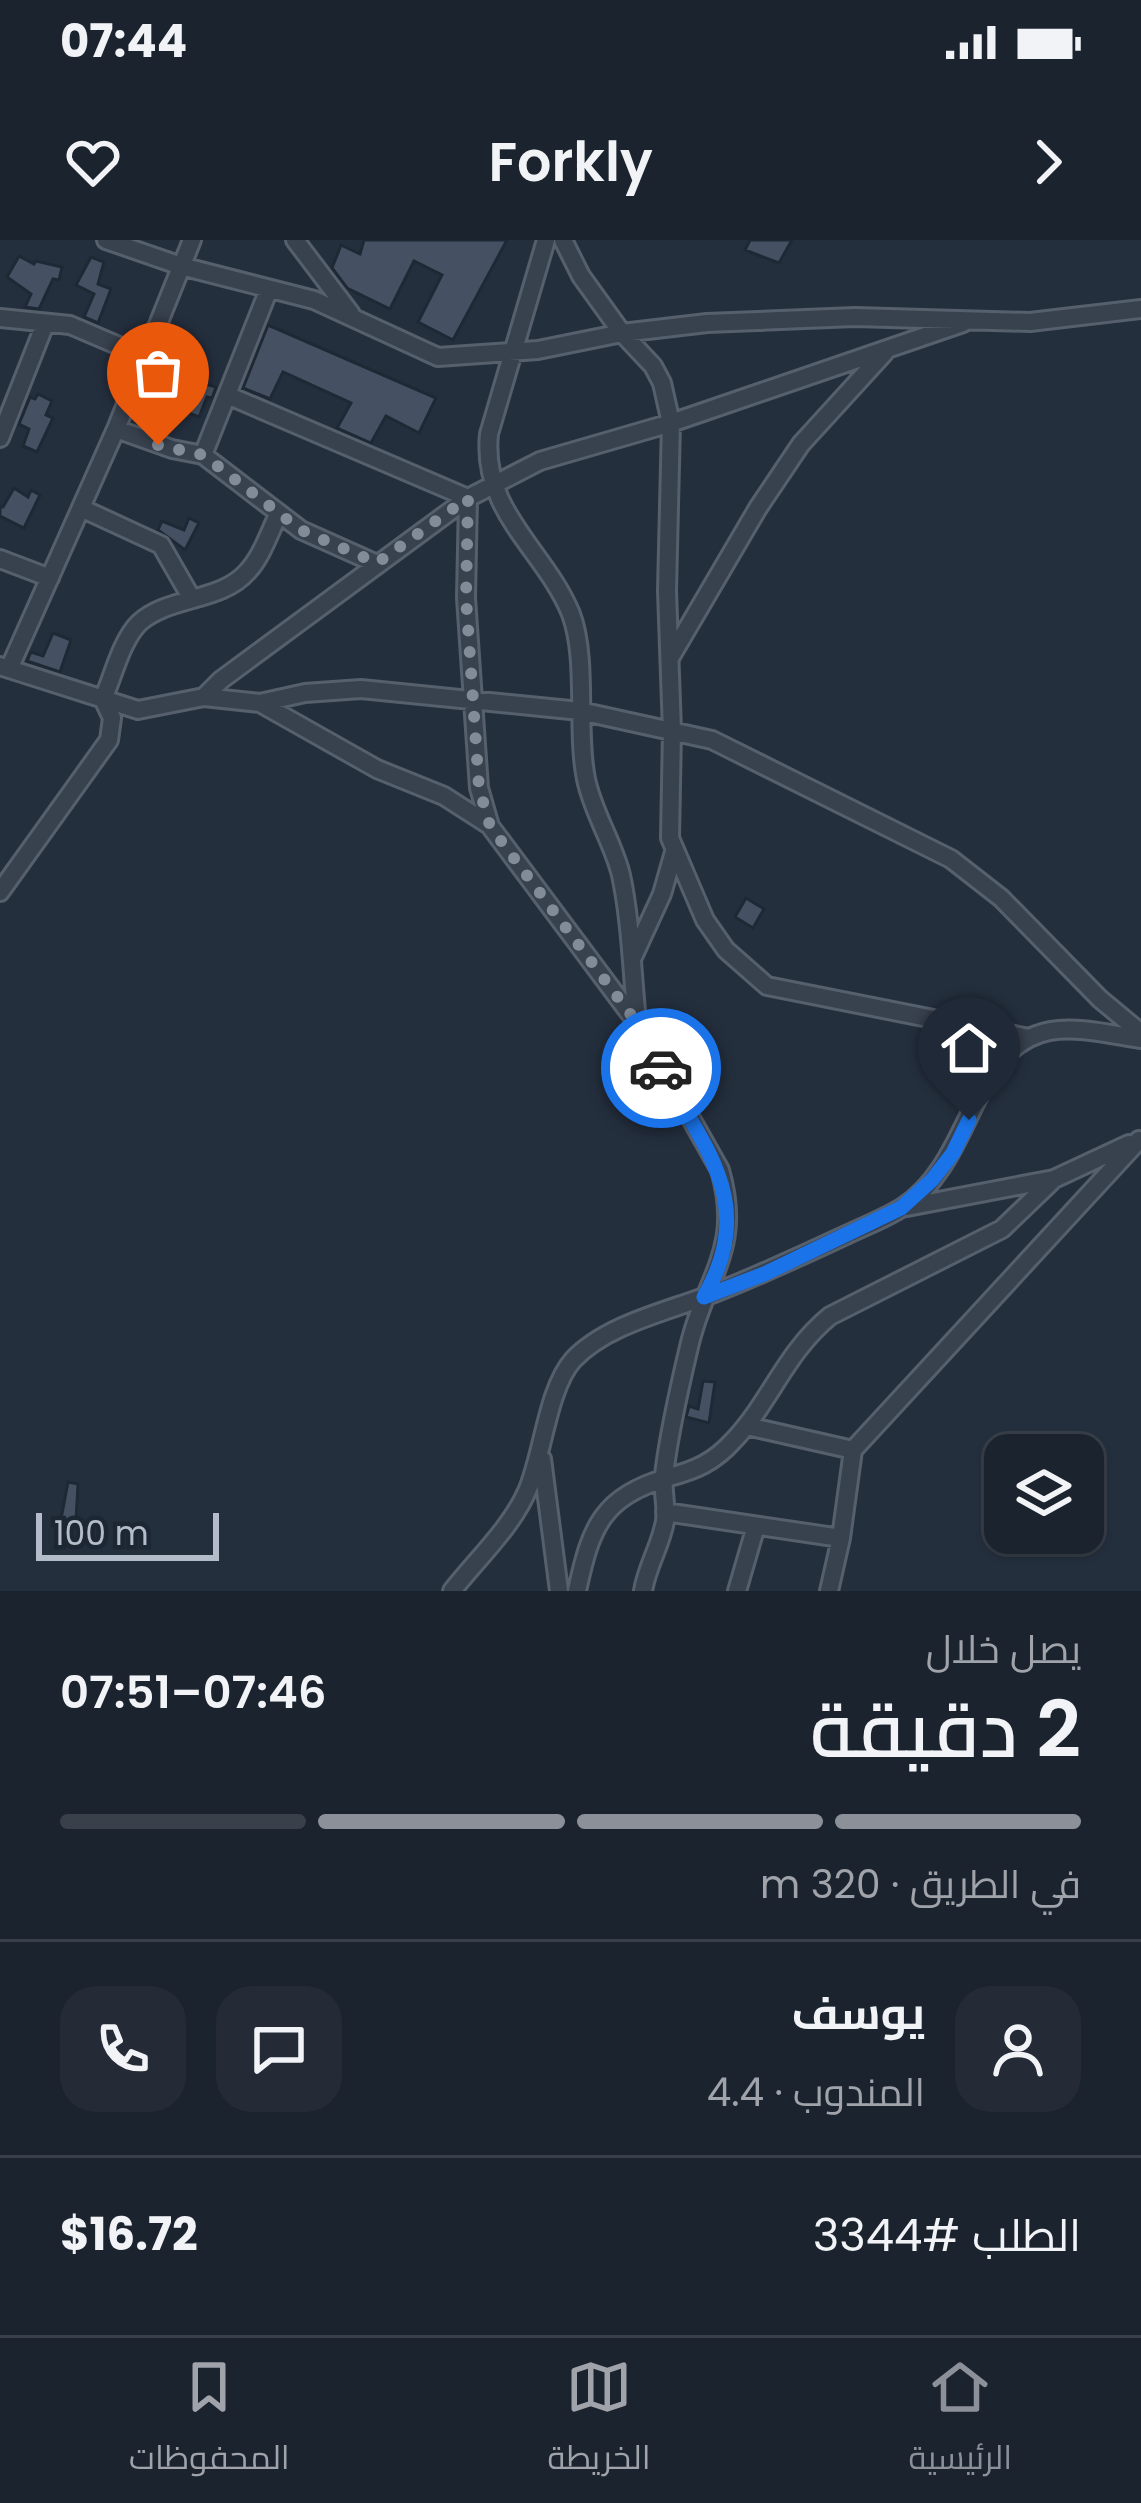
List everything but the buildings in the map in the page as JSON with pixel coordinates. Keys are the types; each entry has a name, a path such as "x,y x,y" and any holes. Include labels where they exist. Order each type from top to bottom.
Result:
{"street":[{"path":"106,240 351,315 438,357 770,319 1030,322 1141,309"},
{"path":"192,240 116,429 5,667 149,711 204,698 260,703 361,688 580,711 712,740 951,859 1001,898 1141,1036"},
{"path":"295,240 351,315"},
{"path":"546,240 489,434 487,466 493,487 571,615 586,781 622,878 637,1023"},
{"path":"563,240 573,263 662,383 670,423 669,826 674,852 716,935 740,965 767,986 1029,1038"},
{"path":"203,455 269,289"},
{"path":"0,318 70,326 145,357"},
{"path":"204,698 220,680 468,498 540,461 670,423 970,320"},
{"path":"0,438 45,324"},
{"path":"669,659 801,444 888,348"},
{"path":"227,395 468,498"},
{"path":"116,429 203,455 317,539 377,563"},
{"path":"468,498 466,598 479,788 490,826 637,1023 720,1171 726,1191 729,1227 722,1263 704,1297 689,1343 663,1479 665,1512 643,1591"},
{"path":"81,508 161,544 192,599"},
{"path":"0,892 109,740 112,718 103,699 130,635 140,622 232,584 248,572 279,513"},
{"path":"0,559 50,578"},
{"path":"260,703 377,769 443,796 490,826"},
{"path":"631,962 662,894 674,852"},
{"path":"901,1208 953,1153 1000,1059 1029,1038 1053,1031 1141,1036"},
{"path":"452,1591 520,1508 542,1452 562,1378 572,1362 624,1328 764,1274 901,1208 1054,1179 1140,1139"},
{"path":"829,1591 853,1450 1140,1139"},
{"path":"577,1591 585,1553 598,1522 614,1502 634,1488 700,1468 747,1426 792,1353 820,1324 1002,1229 1054,1179"},
{"path":"747,1426 853,1450"},
{"path":"542,1452 560,1591"},
{"path":"665,1512 841,1538"},
{"path":"736,1591 756,1526"}],"way so far":[{"path":"158,445 203,455 301,530 377,563 468,498 466,598 479,788 490,826 637,1023 661,1068"}],"route":[{"path":"661,1068 709,1150 726,1191 729,1227 722,1263 704,1297 764,1274 901,1208 953,1153 969,1120"}]}
